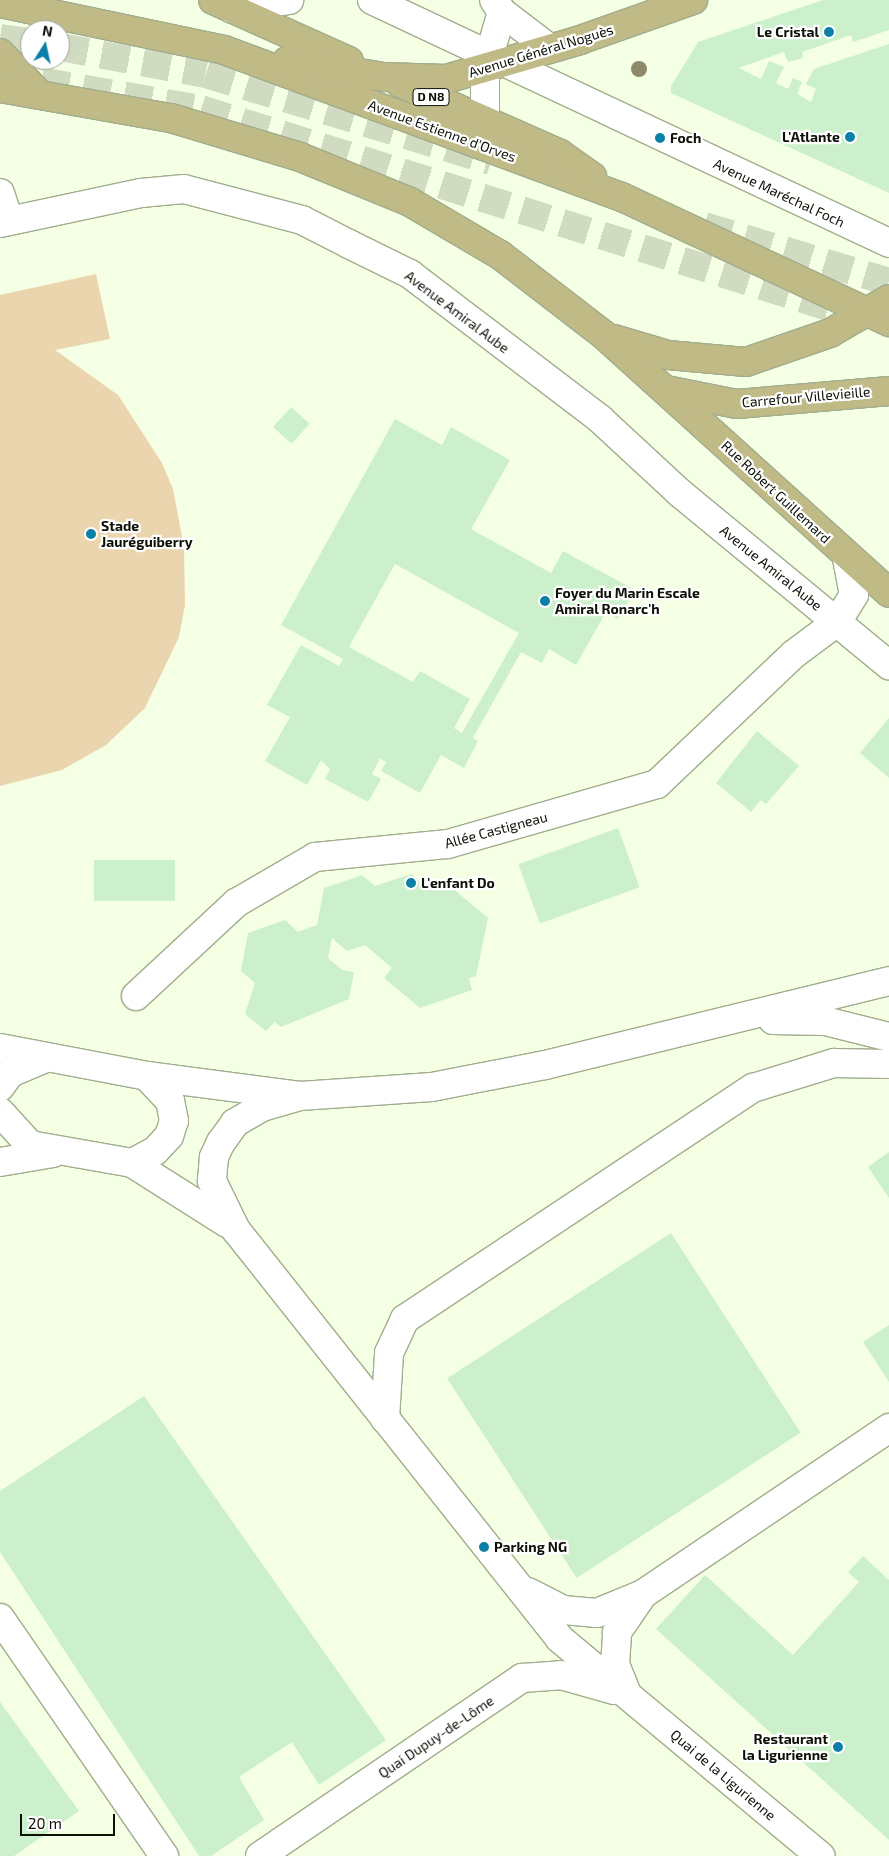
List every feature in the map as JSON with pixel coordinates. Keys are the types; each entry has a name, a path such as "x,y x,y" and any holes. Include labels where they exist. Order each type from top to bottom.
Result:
{"main road":[{"name":"Avenue Général Noguès","path":"384,77 446,79 492,63 549,48 693,0"},
{"name":"Avenue Estienne d'Orves","path":"0,3 224,50 622,198 881,311"},
{"name":"D N8","path":"222,5 560,154 622,198"},
{"path":"224,50 384,77"},
{"path":"0,53 40,95"},
{"path":"0,88 171,118 300,157 410,202 500,255 606,336 664,390"},
{"path":"606,336 668,355 746,362 830,333 881,311 889,343"},
{"name":"Carrefour Villevieille","path":"664,390 737,404 889,391"},
{"name":"Rue Robert Guillemard","path":"664,390 847,558 889,593"}],"street":[{"path":"222,5 290,0"},
{"name":"Avenue Maréchal Foch","path":"372,0 492,63 889,243"},
{"path":"485,120 498,6"},
{"path":"498,6 549,48"},
{"name":"Avenue Amiral Aube","path":"5,222 141,193 184,190 302,220 410,274 600,419 680,493 837,622"},
{"path":"0,193 5,222"},
{"name":"Allée Castigneau","path":"136,996 236,903 315,857 448,844 657,784 794,654 837,622 854,595 847,558"},
{"path":"837,622 889,665"},
{"path":"0,1048 147,1076 300,1096 432,1088 736,1019 889,981"},
{"path":"736,1019 825,1021 889,1037"},
{"path":"0,1086 10,1073 46,1058"},
{"path":"385,1419 389,1353 405,1319 753,1088 834,1063 889,1064"},
{"path":"132,1163 155,1151 170,1136 174,1121 170,1101 147,1076"},
{"path":"236,1230 212,1181 214,1157 221,1142 235,1123 264,1106 300,1096"},
{"path":"0,1112 17,1136 55,1153"},
{"path":"0,1162 55,1153 132,1163 199,1201 236,1230"},
{"name":"Quai de la Ligurienne","path":"236,1230 568,1646 820,1856"},
{"path":"522,1678 889,1428"},
{"path":"520,1588 563,1610 598,1613 643,1594"},
{"path":"627,1695 615,1664 616,1632 643,1594"},
{"path":"0,1618 164,1856"},
{"name":"Quai Dupuy-de-Lôme","path":"260,1856 522,1678 561,1675 627,1695"}],"shaded area":[{"name":"Stade Jauréguiberry","path":"96,274 110,339 55,350 118,395 162,463 173,489 184,547 185,605 179,637 145,708 106,745 62,770 0,786 0,295"}],"building":[{"path":"823,0 889,0 889,30 853,42 851,35 802,52 803,58 788,62 784,52 739,68 761,79 769,61 784,67 776,83 788,89 793,78 802,82 797,94 811,102 816,89 806,84 814,69 889,44 889,193 671,93 671,86 698,42"},
{"path":"291,407 310,424 292,444 273,427"},
{"name":"Foyer du Marin Escale Amiral Ronarc'h","path":"395,419 442,445 451,427 510,460 471,529 551,573 563,551 635,590 618,619 606,612 576,665 549,649 542,663 521,652 473,738 478,741 464,768 441,755 420,793 381,771 386,762 380,758 372,774 381,779 368,802 325,779 330,769 321,760 307,785 265,761 290,717 267,705 301,645 339,666 343,659 281,625","holes":["395,564 519,633 462,733 454,728 470,699 420,671 413,682 349,647"]},
{"path":"889,718 889,778 860,753"},
{"path":"757,731 799,766 766,804 761,800 751,812 716,783"},
{"path":"618,828 640,887 540,923 518,864"},
{"path":"94,860 175,860 175,901 94,901"},
{"path":"411,874 427,887 444,881 488,918 476,976 469,978 472,990 420,1008 384,978 392,968 365,945 347,951 332,938 328,958 342,970 354,972 349,999 281,1027 275,1022 266,1031 245,1014 255,983 241,971 248,933 285,920 298,932 317,925 324,888 362,875 375,886"},
{"path":"889,1152 889,1198 868,1167"},
{"path":"671,1233 801,1433 577,1578 447,1378"},
{"path":"889,1325 889,1382 863,1342"},
{"path":"144,1396 386,1740 319,1785 292,1742 239,1777 264,1820 211,1856 199,1856 0,1552 0,1491"},
{"name":"Restaurant la Ligurienne","path":"863,1556 889,1580 889,1840 656,1629 705,1575 793,1655 859,1582 848,1572"},
{"path":"0,1702 79,1811 14,1856 0,1856"}],"tunnel":[{"path":"0,38 20,41"},
{"path":"70,49 206,74 491,161"},
{"path":"0,74 201,109 854,315"},
{"path":"704,226 889,282"}],"place":[{"name":"Le Cristal","path":"829,32"},
{"name":"L'Atlante","path":"850,137"},
{"name":"Foch","path":"660,138"},
{"name":"Stade Jauréguiberry","path":"91,534"},
{"name":"Foyer du Marin Escale Amiral Ronarc'h","path":"545,601"},
{"name":"L'enfant Do","path":"411,883"},
{"name":"Parking NG","path":"484,1547"},
{"name":"Restaurant la Ligurienne","path":"838,1747"}]}
